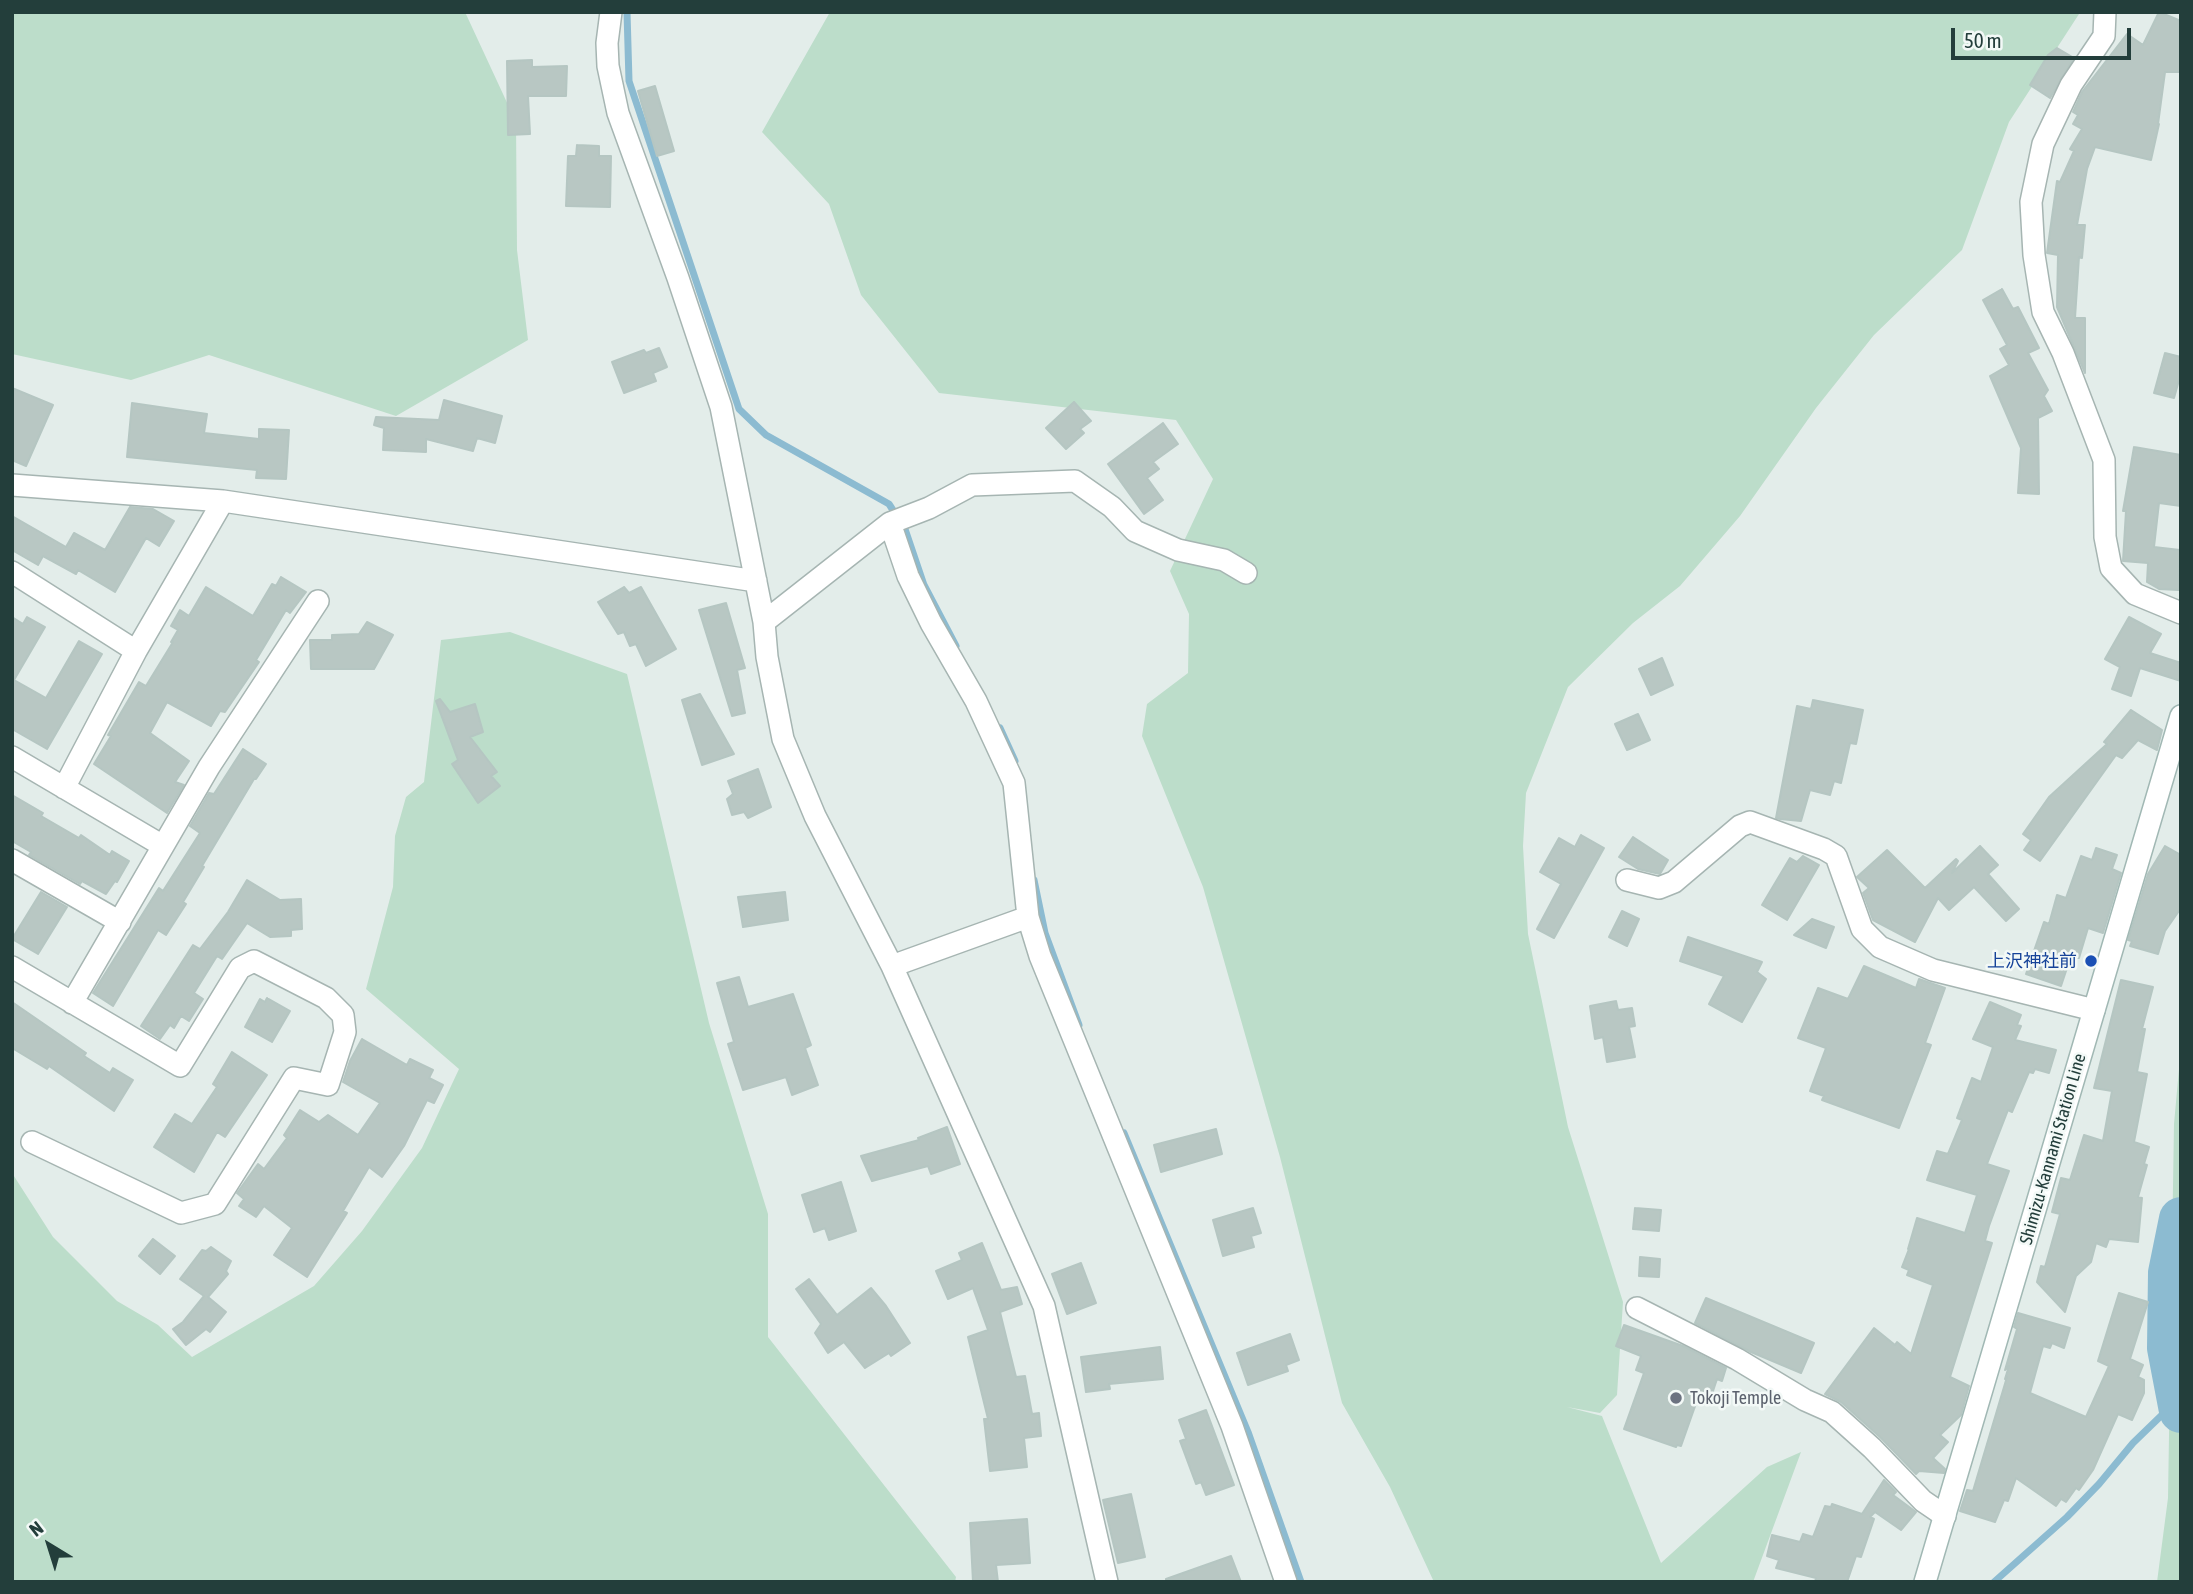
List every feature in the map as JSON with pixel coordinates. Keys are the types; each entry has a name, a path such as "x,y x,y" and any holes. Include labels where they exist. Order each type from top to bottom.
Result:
{"street":[{"path":"611,12 607,43 608,66 618,113 721,407 764,622 767,657 783,739 815,816 892,966 1044,1306 1107,1582"},
{"path":"2105,12 2104,36 2071,85 2043,144 2032,202 2035,255 2043,312 2063,353 2104,460 2105,537 2111,568 2135,594 2181,613"},
{"path":"764,622 890,523 929,508 971,485 1075,481 1112,507 1135,531 1178,550 1224,560 1246,573"},
{"path":"12,485 223,502 756,581"},
{"path":"64,788 136,651 223,502"},
{"path":"890,523 908,576 931,623 976,701 1014,783 1028,917 1040,956 1232,1426 1286,1582"},
{"path":"12,572 136,651"},
{"path":"72,1003 209,767 317,601"},
{"name":"Shimizu-Kannami Station Line","path":"1925,1582 2181,716"},
{"path":"12,757 163,846"},
{"path":"1627,880 1659,888 1674,882 1740,825 1750,822 1836,856 1862,929 1880,947 1933,970 2094,1010"},
{"path":"12,860 120,922"},
{"path":"892,966 1028,917"},
{"path":"12,967 180,1066 240,968 254,961 326,998 344,1015 345,1032 328,1085 294,1078 215,1204 181,1213 32,1142"},
{"path":"1637,1308 1715,1347 1805,1400 1832,1412 1872,1448 1923,1501 1945,1516"}],"green space":[{"path":"12,12 465,12 516,122 517,250 528,340 396,416 209,355 131,380 12,354"},
{"path":"830,12 2083,12 2079,14 2009,122 1962,250 1874,335 1816,408 1740,516 1680,586 1633,623 1568,687 1526,793 1523,846 1528,934 1568,1127 1623,1302 1617,1395 1600,1413 1567,1407 1602,1416 1661,1563 1767,1467 1801,1452 1753,1582 1434,1582 1390,1487 1342,1403 1280,1157 1203,887 1142,736 1147,704 1188,673 1189,614 1170,571 1213,479 1176,420 939,393 861,295 829,204 762,132"},
{"path":"510,632 627,674 709,1023 768,1214 768,1337 956,1577 955,1582 12,1582 12,1173 53,1237 117,1301 158,1325 192,1357 314,1286 362,1231 422,1148 459,1069 366,989 393,887 395,836 406,797 424,782 441,640"},
{"path":"2181,1047 2181,1582 2157,1582 2168,1498 2174,1124"}],"building":[{"path":"2159,12 2181,21 2181,72 2165,72 2159,124 2151,160 2095,147 2087,169 2077,225 2085,225 2082,258 2079,257 2075,318 2085,318 2085,373 2057,307 2058,255 2047,253 2057,181 2060,182 2074,151 2070,149 2082,129 2073,124 2078,115 2073,112 2082,92 2127,34 2143,45"},
{"path":"2057,48 2074,58 2050,98 2030,85 2048,55"},
{"path":"532,60 532,67 567,66 566,96 528,96 530,134 508,135 507,61"},
{"path":"655,86 674,151 657,156 638,91"},
{"path":"577,145 599,146 599,156 611,156 610,207 566,206 568,156 576,156"},
{"path":"2002,289 2013,309 2018,307 2039,348 2028,353 2048,390 2044,396 2052,411 2038,418 2039,494 2018,493 2021,448 1990,376 2009,365 2000,349 2007,345 1983,300"},
{"path":"659,348 667,367 653,373 656,381 624,393 612,362 644,350 646,353"},
{"path":"2165,353 2181,357 2181,373 2174,398 2154,393"},
{"path":"12,388 53,405 26,466 12,460"},
{"path":"444,400 502,416 495,443 477,438 473,451 426,439 426,452 383,450 384,428 374,425 376,417 439,420"},
{"path":"1074,402 1091,421 1080,429 1084,433 1066,449 1046,428"},
{"path":"132,403 207,414 204,433 259,439 259,429 289,430 286,479 256,478 257,470 127,457"},
{"path":"1163,423 1178,444 1153,462 1159,469 1147,478 1163,500 1144,514 1108,464"},
{"path":"2134,447 2181,455 2181,506 2159,503 2154,547 2180,550 2179,590 2159,589 2147,582 2148,563 2123,561 2126,511 2123,511"},
{"path":"130,507 153,509 174,521 159,546 146,538 115,592 78,570 76,574 43,556 38,565 12,550 12,516 66,547 74,533 105,550"},
{"path":"281,577 306,592 290,613 286,610 256,660 259,662 225,712 220,711 211,726 167,702 150,733 189,761 175,782 184,785 167,813 94,764 139,682 146,686 173,642 178,630 171,626 180,610 189,616 206,587 253,616 272,584 276,586"},
{"path":"624,587 629,593 641,587 676,649 646,666 636,644 630,646 624,632 618,634 598,602"},
{"path":"726,603 745,668 737,670 745,713 732,716 699,610"},
{"path":"12,617 23,624 27,617 45,627 14,680 46,698 79,641 102,654 47,749 12,729"},
{"path":"2129,617 2161,634 2150,653 2181,663 2181,681 2140,668 2131,696 2112,689 2120,667 2105,659"},
{"path":"367,622 393,635 374,669 311,669 310,640 332,640 332,635 359,634"},
{"path":"1662,658 1673,685 1651,695 1639,669"},
{"path":"700,694 734,754 702,765 682,700"},
{"path":"440,699 450,712 475,704 483,732 470,737 497,772 491,776 500,786 478,803 452,764 458,760 436,701"},
{"path":"1813,700 1863,710 1856,744 1850,743 1841,783 1834,781 1830,795 1810,790 1801,821 1776,818 1797,706 1811,709"},
{"path":"2131,710 2162,730 2157,750 2138,740 2122,758 2116,755 2040,861 2024,850 2031,840 2023,834 2049,797 2107,744 2104,742"},
{"path":"1638,714 1650,740 1627,750 1615,724"},
{"path":"243,749 266,764 254,779 202,866 204,867 183,902 186,904 166,935 158,930 113,1006 93,993 159,888 163,891 200,833 190,826 209,793 214,794"},
{"path":"758,769 771,807 748,818 744,812 732,815 727,799 733,794 728,781"},
{"path":"12,795 79,838 81,835 110,855 112,851 129,861 117,882 115,881 106,894 82,881 80,884 29,855 31,852 12,841"},
{"path":"1581,835 1604,848 1554,938 1537,929 1561,884 1540,872 1559,838 1575,847"},
{"path":"1633,837 1668,860 1660,874 1638,869 1619,857"},
{"path":"1980,846 1998,865 1988,874 2019,909 2006,921 1974,887 1949,910 1938,898 1915,942 1873,920 1863,893 1869,888 1857,877 1887,850 1925,888 1956,859 1958,861 1952,873"},
{"path":"2165,846 2181,855 2181,908 2165,931 2158,954 2130,946 2132,941 2128,940 2148,874"},
{"path":"2096,848 2117,855 2112,869 2121,873 2103,933 2088,928 2079,958 2071,956 2061,986 2026,974 2044,922 2049,924 2057,895 2066,898 2081,856 2092,860"},
{"path":"1803,856 1819,865 1787,920 1762,905 1790,858 1797,862"},
{"path":"247,880 280,900 301,899 302,929 291,930 291,936 270,937 247,923 222,959 217,956 194,993 203,999 189,1021 181,1016 174,1028 170,1025 160,1039 141,1026 193,945 200,949 228,912"},
{"path":"41,892 67,907 38,954 12,939"},
{"path":"785,892 788,920 743,927 738,897"},
{"path":"1622,911 1639,919 1627,946 1609,937"},
{"path":"1812,919 1834,927 1826,948 1794,935"},
{"path":"1688,937 1762,962 1757,972 1766,979 1742,1022 1709,1004 1724,976 1680,961"},
{"path":"1864,966 1916,988 1919,979 1945,988 1925,1043 1931,1045 1899,1128 1822,1100 1824,1096 1810,1091 1826,1048 1798,1038 1818,988 1848,999"},
{"path":"739,977 748,1007 793,994 811,1045 805,1048 818,1085 792,1095 786,1077 743,1090 728,1044 734,1042 717,983"},
{"path":"2121,980 2153,987 2142,1029 2145,1029 2137,1072 2147,1074 2134,1142 2149,1147 2138,1197 2142,1198 2138,1242 2109,1239 2106,1247 2096,1243 2091,1262 2076,1276 2065,1312 2037,1282 2041,1266 2045,1267 2060,1214 2052,1212 2061,1178 2070,1180 2084,1135 2103,1141 2112,1091 2094,1088"},
{"path":"267,998 290,1011 272,1042 245,1027 260,999 265,1002"},
{"path":"1616,1001 1618,1010 1632,1008 1635,1026 1629,1027 1635,1057 1607,1062 1603,1037 1595,1039 1590,1006"},
{"path":"12,1002 86,1053 84,1056 110,1073 113,1068 133,1080 114,1111 49,1066 47,1069 12,1048"},
{"path":"1990,1002 2021,1015 2017,1025 2021,1026 2015,1040 2056,1050 2049,1073 2035,1069 2033,1073 2029,1072 2012,1112 2008,1110 1987,1164 2009,1171 1989,1226 1985,1241 1992,1243 1950,1377 1969,1386 1961,1415 1940,1435 1948,1442 1933,1458 1945,1469 1944,1473 1919,1471 1916,1474 1841,1402 1825,1394 1874,1328 1911,1354 1933,1285 1907,1275 1909,1270 1902,1267 1917,1218 1965,1233 1977,1195 1927,1180 1937,1151 1948,1154 1962,1120 1957,1118 1972,1078 1981,1082 1993,1047 1973,1039"},
{"path":"362,1039 407,1065 410,1059 433,1070 429,1078 443,1085 434,1103 427,1100 404,1146 382,1177 369,1167 343,1211 347,1213 307,1277 274,1255 292,1228 264,1206 256,1217 239,1206 244,1199 237,1193 258,1164 264,1169 287,1138 284,1135 300,1110 319,1122 328,1115 358,1135 380,1103 343,1082"},
{"path":"232,1052 267,1075 225,1137 217,1132 194,1172 154,1147 175,1114 192,1124 217,1087 213,1084"},
{"path":"947,1127 960,1164 931,1174 928,1166 872,1181 861,1156 919,1140 918,1138"},
{"path":"1216,1129 1222,1154 1161,1172 1154,1145"},
{"path":"841,1182 856,1231 829,1240 825,1228 814,1232 802,1195"},
{"path":"1253,1208 1261,1233 1251,1236 1254,1247 1223,1256 1213,1220"},
{"path":"1635,1208 1661,1210 1659,1231 1633,1229"},
{"path":"153,1239 175,1256 160,1274 139,1256"},
{"path":"982,1243 1001,1290 1017,1287 1022,1304 1000,1312 1016,1377 1025,1376 1032,1414 1039,1413 1041,1436 1024,1438 1027,1467 990,1471 984,1419 988,1419 968,1337 988,1330 973,1288 948,1299 936,1271 962,1260 959,1253"},
{"path":"211,1247 231,1261 226,1271 228,1274 208,1297 226,1312 210,1332 206,1329 186,1345 173,1329 183,1322 204,1296 180,1279 202,1250 206,1251"},
{"path":"1640,1257 1660,1259 1659,1277 1639,1276"},
{"path":"1081,1263 1096,1303 1067,1314 1052,1274"},
{"path":"809,1279 837,1315 871,1288 910,1343 891,1356 889,1353 865,1368 844,1342 828,1353 815,1333 821,1324 796,1289"},
{"path":"2119,1293 2148,1302 2130,1359 2143,1365 2138,1377 2144,1380 2144,1393 2132,1420 2118,1414 2093,1470 2079,1490 2076,1488 2066,1502 2061,1499 2056,1506 2016,1478 2008,1501 2004,1500 1995,1522 1960,1511 1967,1490 1973,1491 2007,1377 2005,1379 2009,1366 2005,1370 2017,1329 2014,1327 2018,1313 2070,1328 2064,1348 2052,1343 2050,1348 2043,1346 2030,1393 2086,1417 2109,1366 2098,1361"},
{"path":"1706,1298 1814,1343 1801,1373 1751,1352 1695,1323"},
{"path":"1624,1325 1683,1346 1726,1368 1722,1381 1717,1379 1710,1400 1699,1395 1681,1446 1676,1447 1624,1429 1644,1373 1636,1370 1641,1356 1616,1346"},
{"path":"1290,1334 1299,1360 1286,1365 1288,1371 1248,1385 1237,1353"},
{"path":"1160,1347 1163,1379 1109,1384 1110,1389 1086,1392 1081,1357"},
{"path":"1206,1410 1234,1485 1206,1495 1201,1482 1196,1484 1180,1441 1186,1439 1179,1420"},
{"path":"1884,1480 1896,1492 1893,1495 1916,1512 1901,1530 1875,1512 1870,1517 1874,1519 1861,1557 1856,1556 1847,1582 1815,1582 1816,1578 1776,1568 1779,1560 1767,1556 1772,1535 1800,1542 1803,1534 1813,1537 1825,1506 1831,1507 1832,1504 1862,1514"},
{"path":"1131,1494 1145,1557 1118,1563 1103,1500"},
{"path":"1027,1519 1030,1563 996,1565 998,1582 973,1582 970,1523"},
{"path":"1231,1556 1241,1582 1166,1582 1166,1579"}],"waterway":[{"path":"627,12 629,81 739,409 766,435 889,504 905,529 924,585 956,646"},
{"path":"1000,728 1015,761"},
{"path":"1034,880 1045,933 1079,1025"},
{"path":"1124,1133 1248,1432 1301,1582"},
{"path":"2181,1219 2170,1273 2169,1348 2181,1411"},
{"path":"1994,1582 2067,1517 2133,1443 2165,1412 2179,1405"}],"place":[{"name":"上沢神社前","path":"2091,961"},
{"name":"Tokoji Temple","path":"1676,1398"}]}
